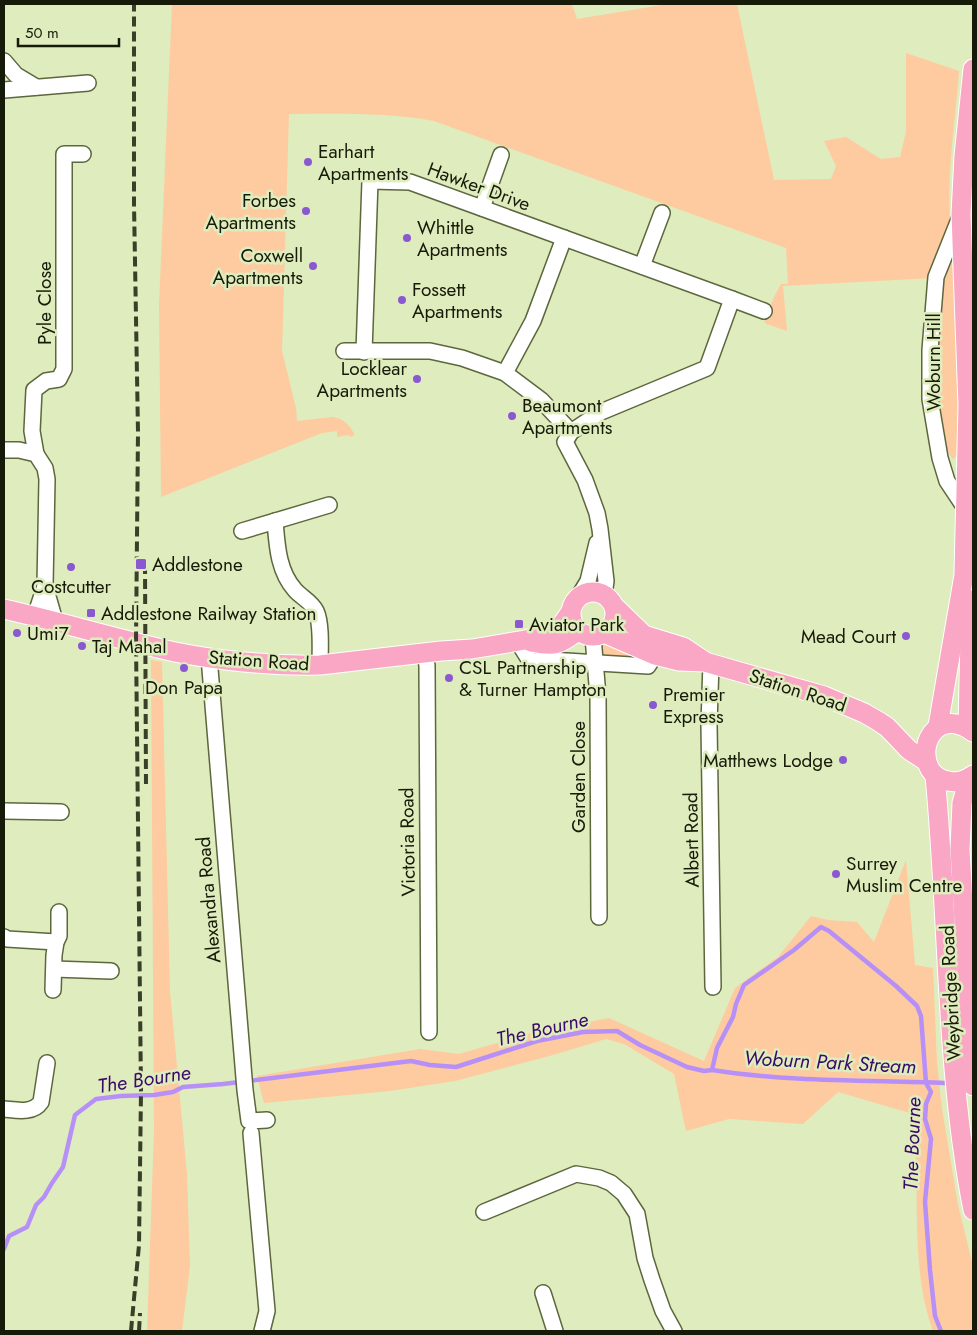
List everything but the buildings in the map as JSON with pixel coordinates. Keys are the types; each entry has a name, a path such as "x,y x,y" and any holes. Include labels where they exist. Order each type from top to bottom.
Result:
{"main road":[{"name":"Woburn Hill","path":"971,730 970,638 964,575 968,405 961,214 964,156 973,69"},
{"name":"Woburn Hill","path":"934,731 964,575"},
{"path":"591,591 609,600 616,612 613,624 592,634 574,626 570,613 574,600 579,596 591,591"},
{"name":"Station Road","path":"609,600 657,648"},
{"name":"Station Road","path":"4,609 174,652 298,665 320,665 425,652 472,649 522,641 548,633 561,626 570,613"},
{"name":"Station Road","path":"522,641 545,645 561,643 592,634 657,648 683,647 708,662 824,696 864,713 887,727 904,734 934,731 953,724 971,730"},
{"name":"Station Road","path":"887,727 930,768"},
{"name":"Weybridge Road","path":"934,731 926,748 941,833 946,960 958,1111 965,1170 973,1210"},
{"path":"930,768 939,779 950,782 961,782 971,777"},
{"name":"Weybridge Road","path":"971,777 962,803 960,849 973,1086"}],"street":[{"path":"4,61 16,74 36,87"},
{"path":"4,90 88,83"},
{"name":"Pyle Close","path":"36,454 32,430 34,390 46,381 59,379 64,368 64,154 84,154"},
{"path":"482,208 501,155"},
{"name":"Hawker Drive","path":"364,352 370,181 410,182 764,311"},
{"path":"642,266 662,214"},
{"name":"Woburn Hill","path":"961,214 936,277 930,350 930,400 940,458 947,481 965,508"},
{"path":"505,373 532,321 564,238"},
{"path":"609,600 600,529 596,513 585,480 565,442 571,432 601,412 707,368 732,299"},
{"path":"344,351 430,351 462,358 505,373 541,400 571,432"},
{"path":"4,450 19,450 36,454 45,468 47,479 45,586 55,621"},
{"path":"242,531 329,505"},
{"path":"275,521 283,573 293,588 313,606 317,613 320,665"},
{"path":"579,596 588,581 600,529"},
{"path":"35,616 45,586"},
{"name":"Garden Close","path":"592,634 598,696 599,917"},
{"path":"522,641 530,661 550,660 648,666 657,648"},
{"name":"Victoria Road","path":"425,652 427,666 429,1032"},
{"name":"Alexandra Road","path":"209,657 245,1090 249,1121 267,1120"},
{"name":"Albert Road","path":"708,662 713,987"},
{"path":"4,811 61,812"},
{"path":"54,990 56,942 59,936 59,912"},
{"path":"4,937 8,939 56,942"},
{"path":"54,968 111,971"},
{"path":"4,1109 23,1111 38,1107 41,1102 47,1064"},
{"path":"250,1133 267,1311 262,1331"},
{"path":"484,1212 576,1174 599,1178 611,1183 624,1194 637,1214 645,1258 663,1311 674,1331"},
{"path":"543,1293 555,1331"}],"shaded area":[{"path":"172,4 572,4 577,19 668,4 737,4 774,180 831,179 836,166 824,141 846,137 881,159 900,157 906,132 906,53 959,71 949,189 951,235 955,256 963,450 953,459 946,445 941,425 935,373 933,278 783,286 787,331 764,322 781,284 788,284 786,248 434,121 380,115 289,114 282,351 296,408 297,421 333,417 341,419 346,423 355,435 337,437 337,431 322,433 161,497 159,304"},
{"path":"603,642 641,659 602,656 600,644"},
{"path":"151,660 162,662 170,991 187,1174 190,1266 182,1331 147,1331 154,1131"},
{"path":"906,860 915,965 933,968 937,1062 942,1109 958,1205 973,1266 973,1331 933,1331 925,1305 918,1251 913,1114 838,1092 803,1124 729,1119 686,1131 674,1074 624,1044 606,1039 455,1081 390,1091 264,1103 257,1076 420,1049 459,1054 535,1032 609,1018 704,1061 735,988 778,957 811,916 828,920 857,922 874,942"}],"waterway":[{"name":"The Bourne","path":"4,1249 9,1236 27,1227 36,1205 44,1197 63,1167 75,1115 96,1099 154,1095 173,1092 183,1087 223,1084 411,1061 456,1067 537,1041 583,1032 617,1031 640,1045 687,1067 704,1071 712,1070 717,1048 733,1017 744,985 794,950 821,927 829,931 896,986 917,1006 921,1016 926,1083 931,1092 926,1104 925,1119 931,1139 925,1202 935,1316 941,1331"},
{"name":"Woburn Park Stream","path":"712,1070 799,1079 945,1083"}],"railway":[{"path":"131,1331 139,1245 141,1092 136,642 138,432 134,204 134,4"},
{"path":"145,564 146,789"},
{"path":"139,1331 140,1313"}],"place":[{"name":"Earhart Apartments","path":"308,162"},
{"name":"Forbes Apartments","path":"306,211"},
{"name":"Whittle Apartments","path":"407,238"},
{"name":"Coxwell Apartments","path":"313,266"},
{"name":"Fossett Apartments","path":"402,300"},
{"name":"Locklear Apartments","path":"417,379"},
{"name":"Beaumont Apartments","path":"512,416"},
{"name":"Addlestone","path":"141,564"},
{"name":"Costcutter","path":"71,567"},
{"name":"Addlestone Railway Station","path":"91,613"},
{"name":"Aviator Park","path":"519,624"},
{"name":"Umi7","path":"17,633"},
{"name":"Mead Court","path":"906,636"},
{"name":"Taj Mahal","path":"82,646"},
{"name":"Don Papa","path":"184,668"},
{"name":"CSL Partnership & Turner Hampton","path":"449,678"},
{"name":"Premier Express","path":"653,705"},
{"name":"Matthews Lodge","path":"843,760"},
{"name":"Surrey Muslim Centre","path":"836,874"}]}
